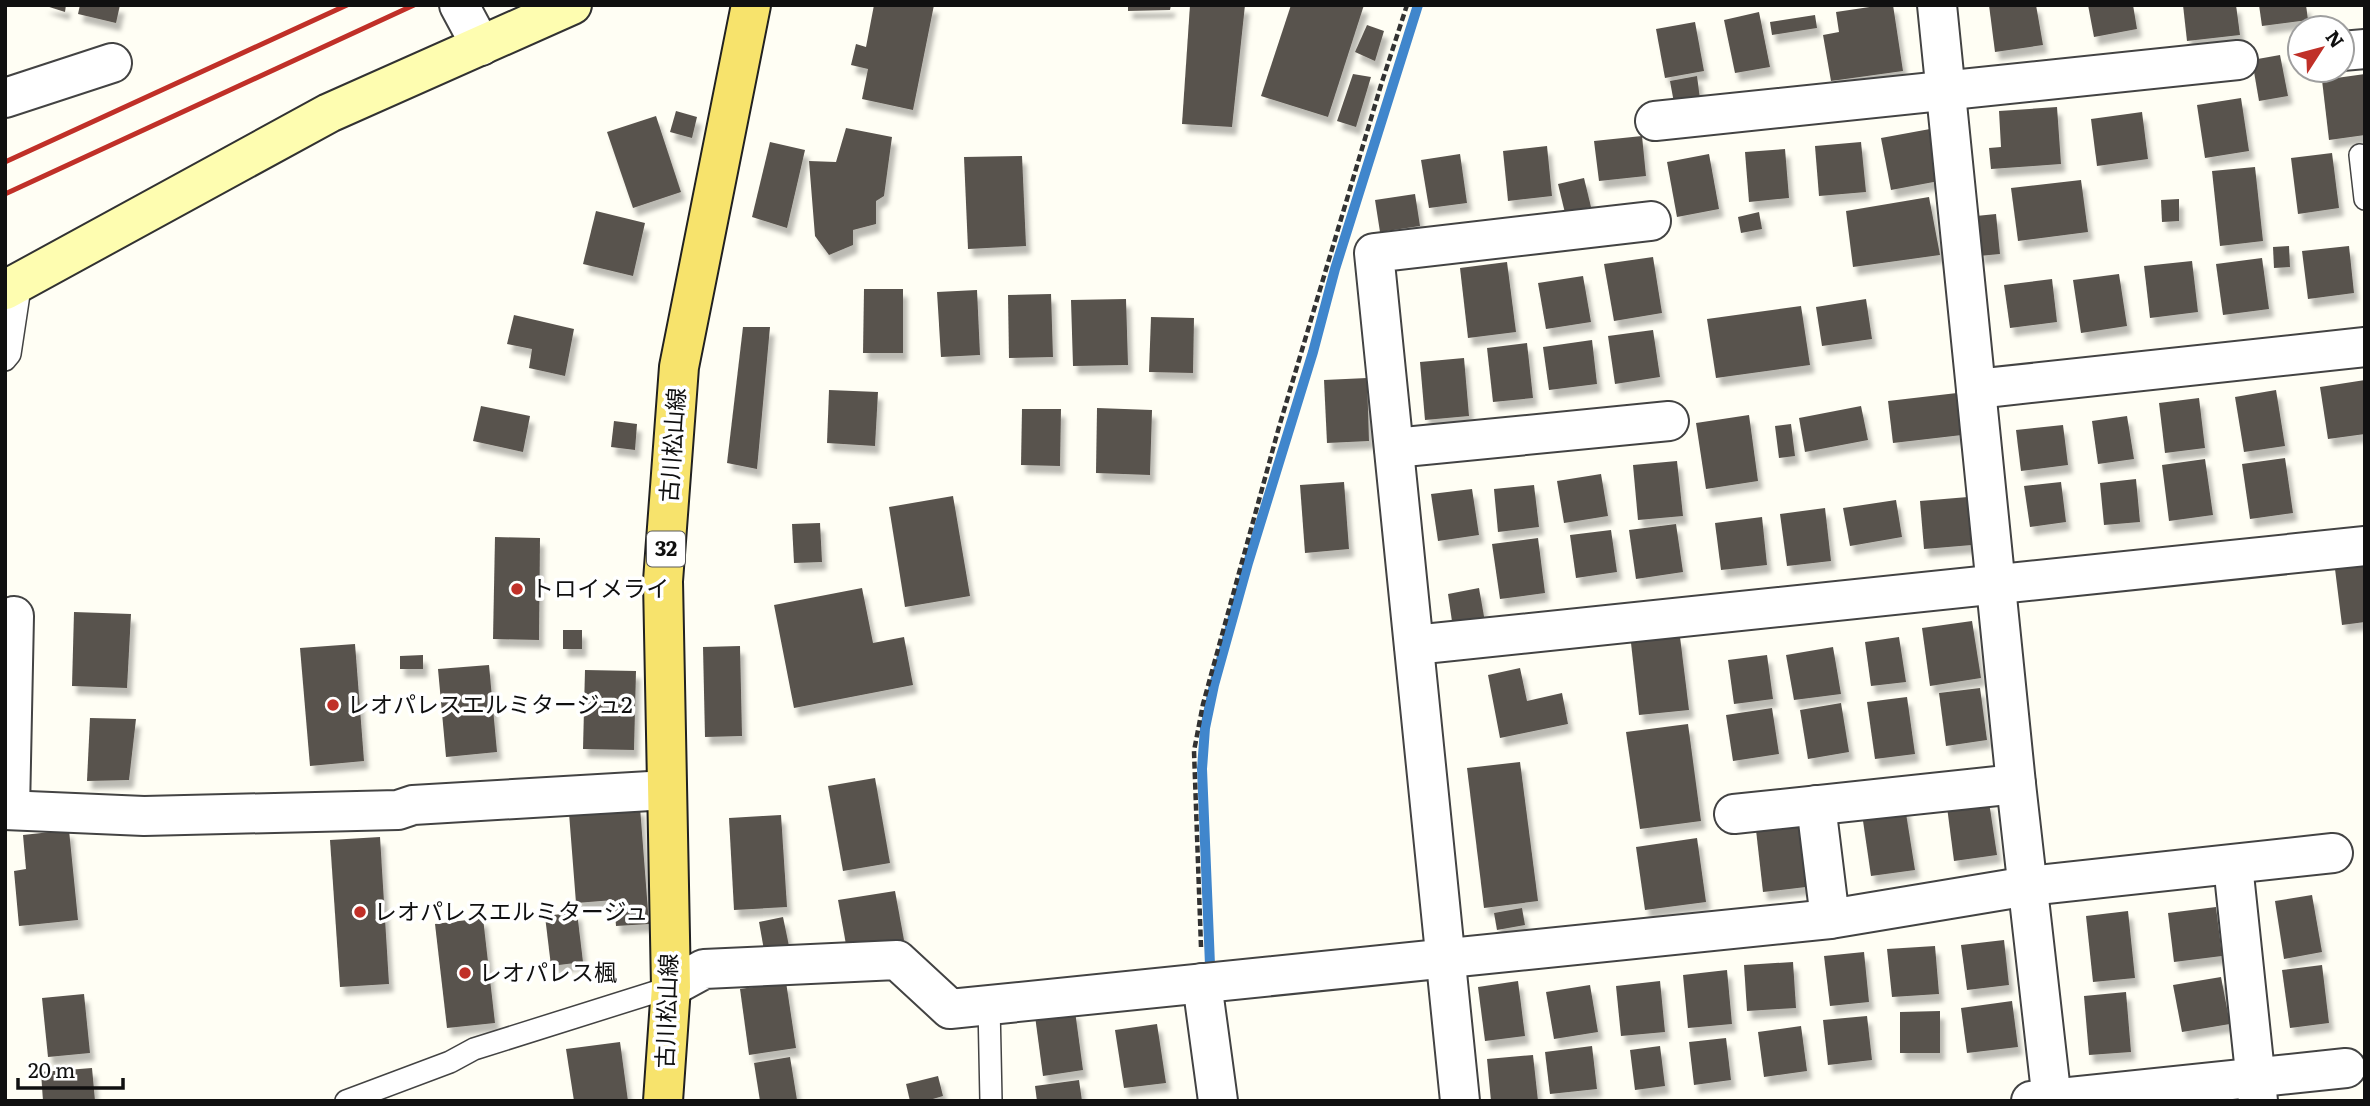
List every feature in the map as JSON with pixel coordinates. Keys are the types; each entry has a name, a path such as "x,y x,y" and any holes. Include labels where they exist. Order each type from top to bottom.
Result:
{"main road":[{"name":"古川松山線","path":"663,1101 671,987 663,581 679,366 751,5"}],"street":[{"path":"459,5 481,46"},
{"path":"13,286 329,113 572,5"},
{"path":"1937,5 2028,886 2045,1100 2256,1089 2346,1068"},
{"path":"1655,121 2238,60"},
{"path":"5,98 111,63"},
{"path":"1460,1101 1374,253 1651,221"},
{"path":"1976,389 2365,347"},
{"path":"1394,448 1669,421"},
{"path":"1414,645 2365,546"},
{"path":"14,616 8,810 144,816 398,810 413,805 667,790"},
{"path":"1734,814 2016,784"},
{"path":"1816,805 1830,919"},
{"path":"671,987 704,969 897,960 950,1009 1830,919 2028,886 2333,853"},
{"path":"2233,864 2256,1089"},
{"path":"1202,984 1218,1101"}],"lane":[{"path":"2360,155 2365,199"},
{"path":"5,360 10,354 13,286"},
{"path":"346,1101 450,1062 474,1049 671,987"},
{"path":"989,1005 991,1101"}],"path":[{"path":"1202,984 1194,751 1203,704 1279,427 1407,5"}],"building":[{"path":"43,5 66,5 65,12"},
{"path":"80,5 120,5 116,23 78,14"},
{"path":"874,5 934,5 913,110 862,99 868,69 851,65 856,44 866,47"},
{"path":"1128,5 1171,5 1170,10 1128,11"},
{"path":"1190,5 1245,5 1232,127 1182,124"},
{"path":"1291,5 1364,5 1328,117 1261,96"},
{"path":"1893,5 1903,71 1831,81 1823,35 1839,32 1836,12"},
{"path":"1989,5 2036,5 2043,45 1995,52"},
{"path":"2088,5 2133,5 2137,29 2094,37"},
{"path":"2183,5 2236,5 2240,35 2187,41"},
{"path":"2259,5 2306,5 2307,14 2286,14 2286,23 2262,26"},
{"path":"1759,12 1770,67 1735,73 1724,20"},
{"path":"1815,15 1817,28 1772,35 1770,22"},
{"path":"1695,22 1704,71 1665,78 1656,29"},
{"path":"1367,25 1384,31 1375,61 1355,52"},
{"path":"2280,55 2288,96 2259,101 2252,60"},
{"path":"1353,74 1371,77 1356,127 1337,121"},
{"path":"2365,74 2365,135 2329,140 2322,84 2356,84 2356,75"},
{"path":"1697,76 1700,99 1674,103 1670,81"},
{"path":"2241,98 2249,151 2205,158 2197,105"},
{"path":"2057,107 2061,164 1991,169 1989,148 2001,147 1999,111"},
{"path":"676,111 697,117 692,138 670,132"},
{"path":"2142,112 2148,159 2097,166 2091,119"},
{"path":"656,116 681,192 633,208 607,132"},
{"path":"846,128 892,137 884,196 876,201 876,224 853,230 853,245 829,255 815,236 809,161 836,162"},
{"path":"1930,129 1939,181 1891,190 1881,138"},
{"path":"1642,136 1646,176 1599,181 1594,141"},
{"path":"770,142 805,150 787,228 752,217"},
{"path":"1861,142 1866,192 1819,196 1815,146"},
{"path":"1547,146 1552,196 1508,201 1503,151"},
{"path":"1785,149 1789,198 1749,202 1745,152"},
{"path":"2332,153 2339,208 2298,214 2291,158"},
{"path":"1460,154 1467,203 1429,208 1421,160"},
{"path":"1709,154 1719,209 1677,217 1667,162"},
{"path":"1022,156 1026,246 968,249 964,157"},
{"path":"2255,167 2263,241 2220,246 2212,171"},
{"path":"1584,178 1591,207 1565,213 1558,184"},
{"path":"2081,180 2088,232 2018,241 2011,188"},
{"path":"1415,194 1420,226 1380,232 1375,200"},
{"path":"1929,197 1940,255 1853,267 1846,211"},
{"path":"2179,199 2179,221 2162,222 2161,200"},
{"path":"596,211 645,223 633,276 583,264"},
{"path":"1759,212 1762,229 1741,233 1738,217"},
{"path":"1996,214 2000,254 1979,256 1976,216"},
{"path":"2289,246 2290,267 2274,268 2273,247"},
{"path":"2349,246 2354,293 2308,299 2302,251"},
{"path":"1653,257 1662,313 1614,321 1604,264"},
{"path":"2262,258 2269,309 2223,315 2216,264"},
{"path":"2192,261 2198,312 2150,318 2144,266"},
{"path":"1507,262 1516,332 1468,338 1460,268"},
{"path":"2119,274 2127,326 2081,333 2073,280"},
{"path":"1583,276 1591,322 1546,329 1538,283"},
{"path":"2052,279 2057,322 2010,328 2004,285"},
{"path":"864,289 903,289 903,353 863,353"},
{"path":"977,290 980,355 941,357 937,292"},
{"path":"1051,294 1053,357 1009,358 1008,295"},
{"path":"1126,299 1128,365 1073,366 1071,300"},
{"path":"1866,299 1872,339 1822,346 1816,307"},
{"path":"1801,306 1810,365 1716,378 1707,319"},
{"path":"514,315 574,329 565,376 529,368 532,349 507,344"},
{"path":"1151,317 1194,318 1193,373 1149,372"},
{"path":"743,327 770,327 757,469 727,463"},
{"path":"1653,330 1660,377 1615,384 1608,336"},
{"path":"1592,340 1597,384 1549,390 1543,347"},
{"path":"1527,343 1533,398 1493,402 1487,348"},
{"path":"1464,358 1469,416 1425,420 1420,362"},
{"path":"1367,378 1369,441 1327,443 1324,380"},
{"path":"2365,380 2365,434 2328,439 2320,387"},
{"path":"829,390 878,392 875,446 827,443"},
{"path":"2276,390 2285,446 2244,452 2235,397"},
{"path":"1957,393 1962,435 1893,443 1888,401"},
{"path":"2199,398 2205,448 2165,453 2159,403"},
{"path":"481,406 530,416 523,452 473,441"},
{"path":"1861,406 1868,440 1805,452 1799,418"},
{"path":"1097,408 1152,410 1150,475 1096,473"},
{"path":"1022,409 1061,409 1060,466 1021,465"},
{"path":"1749,415 1758,481 1706,489 1696,423"},
{"path":"2127,416 2134,459 2098,464 2092,421"},
{"path":"614,421 637,424 635,450 611,447"},
{"path":"1791,424 1795,456 1779,458 1775,426"},
{"path":"2063,425 2068,465 2021,471 2016,430"},
{"path":"2285,458 2293,513 2250,519 2242,464"},
{"path":"2205,459 2213,515 2169,521 2162,465"},
{"path":"1677,461 1683,516 1638,520 1633,465"},
{"path":"1601,474 1608,516 1564,523 1557,481"},
{"path":"2136,479 2140,522 2104,525 2100,483"},
{"path":"1344,482 1349,549 1305,553 1300,485"},
{"path":"2061,482 2066,522 2030,527 2024,486"},
{"path":"1534,485 1539,527 1498,532 1494,489"},
{"path":"1472,489 1479,535 1438,541 1431,494"},
{"path":"953,496 970,596 905,607 889,507"},
{"path":"1968,497 1972,545 1924,549 1920,501"},
{"path":"1896,500 1902,537 1850,546 1843,508"},
{"path":"1825,508 1831,561 1787,566 1780,514"},
{"path":"1762,517 1767,565 1721,570 1715,523"},
{"path":"820,523 822,562 794,563 792,524"},
{"path":"1676,524 1683,572 1636,579 1629,530"},
{"path":"1611,530 1617,572 1576,578 1570,535"},
{"name":"トロイメライ","path":"495,537 540,538 539,640 493,639"},
{"path":"1538,538 1545,593 1500,599 1492,544"},
{"path":"2365,566 2365,622 2342,625 2335,569"},
{"path":"862,588 873,643 904,637 913,685 794,708 774,605"},
{"path":"1479,588 1485,622 1453,628 1448,594"},
{"path":"74,612 131,614 127,688 72,686"},
{"path":"1972,621 1981,678 1930,686 1922,628"},
{"path":"563,630 582,630 582,649 563,649"},
{"path":"1680,637 1689,710 1639,715 1631,643"},
{"path":"1899,637 1906,682 1871,686 1865,642"},
{"name":"レオパレスエルミタージュ2","path":"355,644 364,761 310,766 300,648"},
{"path":"740,646 742,736 705,737 703,647"},
{"path":"1833,647 1841,694 1794,700 1786,655"},
{"path":"423,655 423,669 400,669 400,656"},
{"path":"1767,655 1773,699 1734,704 1728,660"},
{"path":"489,665 497,752 446,757 438,669"},
{"path":"1520,668 1527,701 1562,693 1568,724 1500,738 1488,675"},
{"path":"585,670 636,671 634,750 583,749"},
{"path":"1980,688 1987,740 1946,746 1939,693"},
{"path":"1907,697 1915,754 1875,759 1867,702"},
{"path":"1841,703 1849,752 1808,759 1800,710"},
{"path":"1772,708 1779,754 1733,761 1726,715"},
{"path":"90,718 136,719 129,780 87,781"},
{"path":"1688,724 1701,821 1640,829 1626,732"},
{"path":"1520,762 1538,901 1484,908 1467,768"},
{"path":"875,778 890,863 843,871 828,786"},
{"path":"1989,802 1997,855 1954,861 1947,807"},
{"path":"640,807 649,924 616,926 614,900 576,903 569,813"},
{"path":"1905,807 1915,870 1871,876 1862,814"},
{"path":"781,815 787,907 734,910 729,818"},
{"path":"1800,825 1806,887 1763,892 1756,830"},
{"path":"69,830 78,920 19,926 14,871 26,869 23,835"},
{"name":"レオパレスエルミタージュ","path":"380,837 389,984 340,987 330,840"},
{"path":"1697,838 1706,902 1645,910 1636,847"},
{"path":"895,891 904,940 847,950 838,900"},
{"path":"2312,895 2322,952 2284,959 2275,901"},
{"path":"2216,907 2222,956 2174,962 2168,913"},
{"path":"1522,908 1525,925 1497,930 1494,913"},
{"path":"2128,911 2135,978 2093,982 2086,916"},
{"path":"577,912 583,962 551,966 545,916"},
{"path":"783,917 789,946 764,950 759,922"},
{"name":"レオパレス楓","path":"483,918 495,1023 447,1028 435,924"},
{"path":"2004,940 2009,985 1967,990 1961,945"},
{"path":"1935,946 1939,994 1892,997 1887,949"},
{"path":"1864,952 1869,1002 1830,1006 1824,956"},
{"path":"1793,962 1796,1008 1747,1011 1744,965"},
{"path":"2322,965 2329,1023 2290,1028 2282,970"},
{"path":"1727,970 1732,1024 1688,1028 1683,975"},
{"path":"2221,977 2230,1024 2182,1032 2173,985"},
{"path":"1518,981 1525,1036 1485,1041 1478,987"},
{"path":"1660,981 1665,1032 1621,1036 1616,986"},
{"path":"786,982 796,1048 749,1055 740,989"},
{"path":"1590,985 1598,1032 1554,1039 1546,992"},
{"path":"2126,992 2131,1052 2089,1055 2084,996"},
{"path":"84,994 90,1053 48,1057 42,998"},
{"path":"2012,1001 2018,1047 1967,1053 1961,1008"},
{"path":"1075,1011 1083,1070 1043,1076 1035,1016"},
{"path":"1940,1011 1940,1053 1900,1053 1900,1012"},
{"path":"1867,1016 1872,1060 1828,1065 1823,1020"},
{"path":"1157,1024 1166,1083 1124,1088 1115,1030"},
{"path":"1801,1026 1807,1071 1764,1077 1758,1032"},
{"path":"1726,1038 1731,1080 1694,1085 1689,1042"},
{"path":"620,1042 628,1101 574,1101 566,1049"},
{"path":"1592,1046 1597,1089 1550,1094 1545,1052"},
{"path":"1660,1046 1665,1086 1635,1090 1630,1050"},
{"path":"1533,1055 1538,1101 1491,1101 1487,1059"},
{"path":"790,1057 797,1100 760,1101 754,1063"},
{"path":"92,1068 95,1101 43,1101 41,1072"},
{"path":"938,1076 943,1096 926,1101 910,1101 906,1084"},
{"path":"1079,1080 1082,1101 1037,1101 1035,1086"}],"waterway":[{"path":"1210,965 1202,769 1205,728 1214,685 1335,269 1418,5"}],"railway":[{"path":"5,162 347,5"},
{"path":"5,194 414,5"}],"place":[{"name":"トロイメライ","path":"517,589"},
{"name":"レオパレスエルミタージュ2","path":"333,705"},
{"name":"レオパレスエルミタージュ","path":"360,912"},
{"name":"レオパレス楓","path":"465,973"}]}
